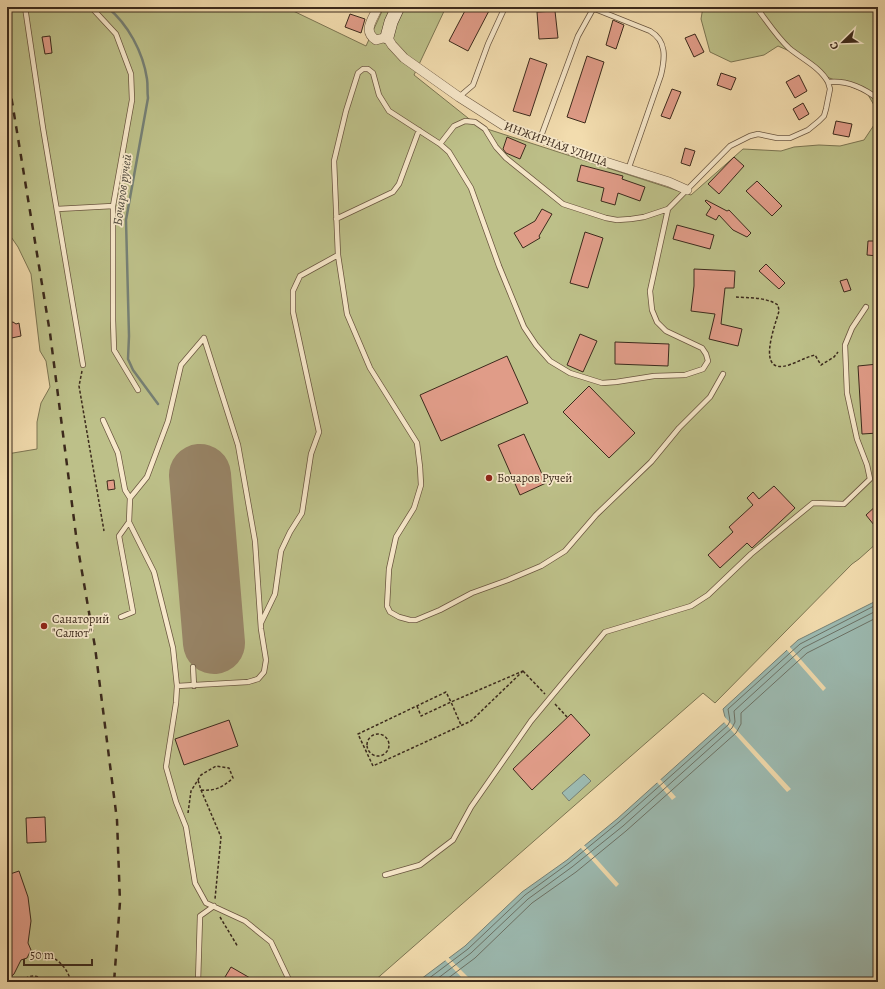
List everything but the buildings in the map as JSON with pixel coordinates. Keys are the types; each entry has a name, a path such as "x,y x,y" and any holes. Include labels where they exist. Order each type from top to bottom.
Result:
{"street":[{"path":"378,7 368,28 369,33 376,40 387,37 391,22 398,7"},
{"name":"ИНЖИРНАЯ УЛИЦА","path":"387,37 404,58 503,125 628,170 669,182 687,190"}],"lane":[{"path":"26,7 57,208 84,365"},
{"path":"91,7 116,34 131,74 132,100 113,206 113,320 114,350 138,390"},
{"path":"460,97 473,85 488,44 505,7"},
{"path":"440,144 454,126 465,121 475,122 485,129 496,147 506,158 563,204 606,218 617,220 644,217 668,209 730,146 758,134 777,138 790,138 808,130 824,116 830,89 825,75 779,38 756,7"},
{"path":"540,139 578,36 592,8 650,31 658,36 663,50 665,61 661,75 628,170"},
{"path":"668,209 650,291 652,310 657,322 666,331 702,348 708,361 703,369 685,375 654,376 616,382 602,383 570,373 550,361 536,345 522,321 499,266 471,188 449,152 440,144 389,111 379,95 373,73 368,69 363,69 358,73 346,111 334,161 338,255 347,314 370,368 416,443 420,467 421,485 414,508 396,537 389,569 387,606 390,612 399,617 416,620 434,613 472,593 541,566 565,551 596,515 651,462 679,428 710,397 723,374"},
{"path":"828,82 839,81 849,83 878,99"},
{"path":"336,219 393,192 398,184 419,130"},
{"path":"57,208 113,206"},
{"path":"261,624 275,594 281,551 290,532 302,513 311,454 319,432 293,312 293,291 300,276 338,255"},
{"path":"385,875 420,865 453,840 471,807 531,721 605,632 691,606 708,595 751,554 813,504 844,504 870,479 867,465 857,439 847,393 845,345 852,328 866,307"},
{"path":"130,498 147,477 168,421 181,365 204,338 238,445 255,541 261,624 266,660 264,672 258,679 248,682 177,686"},
{"path":"103,420 118,453 125,490 130,498 129,522 154,572 173,648 177,686 176,703 166,767 176,802 186,826 195,883 206,903 245,921 271,942 290,982"},
{"path":"121,616 133,612 119,536 129,522"},
{"path":"193,667 194,686"},
{"path":"198,982 200,916 214,906"}],"path":[{"path":"736,297 765,300 778,305 779,311 769,348 769,357 772,364 778,367 815,355 820,364 834,357 845,345"},
{"path":"84,365 79,386 104,531"},
{"path":"417,706 421,716 451,702 523,671 472,721 462,726 373,766 358,734 446,692 451,702 462,726"},
{"path":"373,734 382,734 388,740 388,749 382,755 373,755 366,750 367,740 373,734"},
{"path":"186,826 191,792 201,775 216,766 229,768 233,778 224,786 210,791 201,790"},
{"path":"198,780 221,837 214,906 238,947"},
{"path":"36,953 45,954 58,961 68,972 71,982"},
{"path":"20,979 22,981 26,977 34,976 45,982"}],"green space":[{"name":"Бочаров Ручей","path":"7,7 285,7 366,46 384,7 446,7 414,75 478,126 691,195 743,149 781,151 794,147 819,145 840,146 864,140 878,119 878,542 852,564 715,703 703,693 373,982 7,982 7,454 37,449 37,422 41,403 50,387 46,361 40,351 31,274 18,247 7,231"},
{"path":"703,7 878,7 878,112 867,93 822,75 801,56 778,46 764,55 731,62 710,52 701,19"}],"water":[{"path":"878,600 878,982 417,982 465,946 522,892 567,860 617,819 726,721 723,709 798,640"},
{"path":"584,774 591,781 569,801 562,793"}],"pier":[{"path":"789,646 826,688 823,691 786,649"},
{"path":"722,714 791,789 787,792 723,721"},
{"path":"659,778 676,797 672,800 656,781"},
{"path":"583,844 619,884 616,887 580,847"},
{"path":"448,957 473,982 466,982 444,959"}],"waterway":[{"name":"Бочаров ручей","path":"107,7 128,30 142,59 147,79 148,98 126,220 129,336 128,359 133,370 158,404"}],"runway":[{"path":"200,475 214,643"}],"railway":[{"path":"7,71 50,333 77,543 95,647 117,820 120,902 114,982"}],"place":[{"name":"Бочаров Ручей","path":"489,478"},
{"name":"Санаторий \"Салют\"","path":"44,626"}]}
